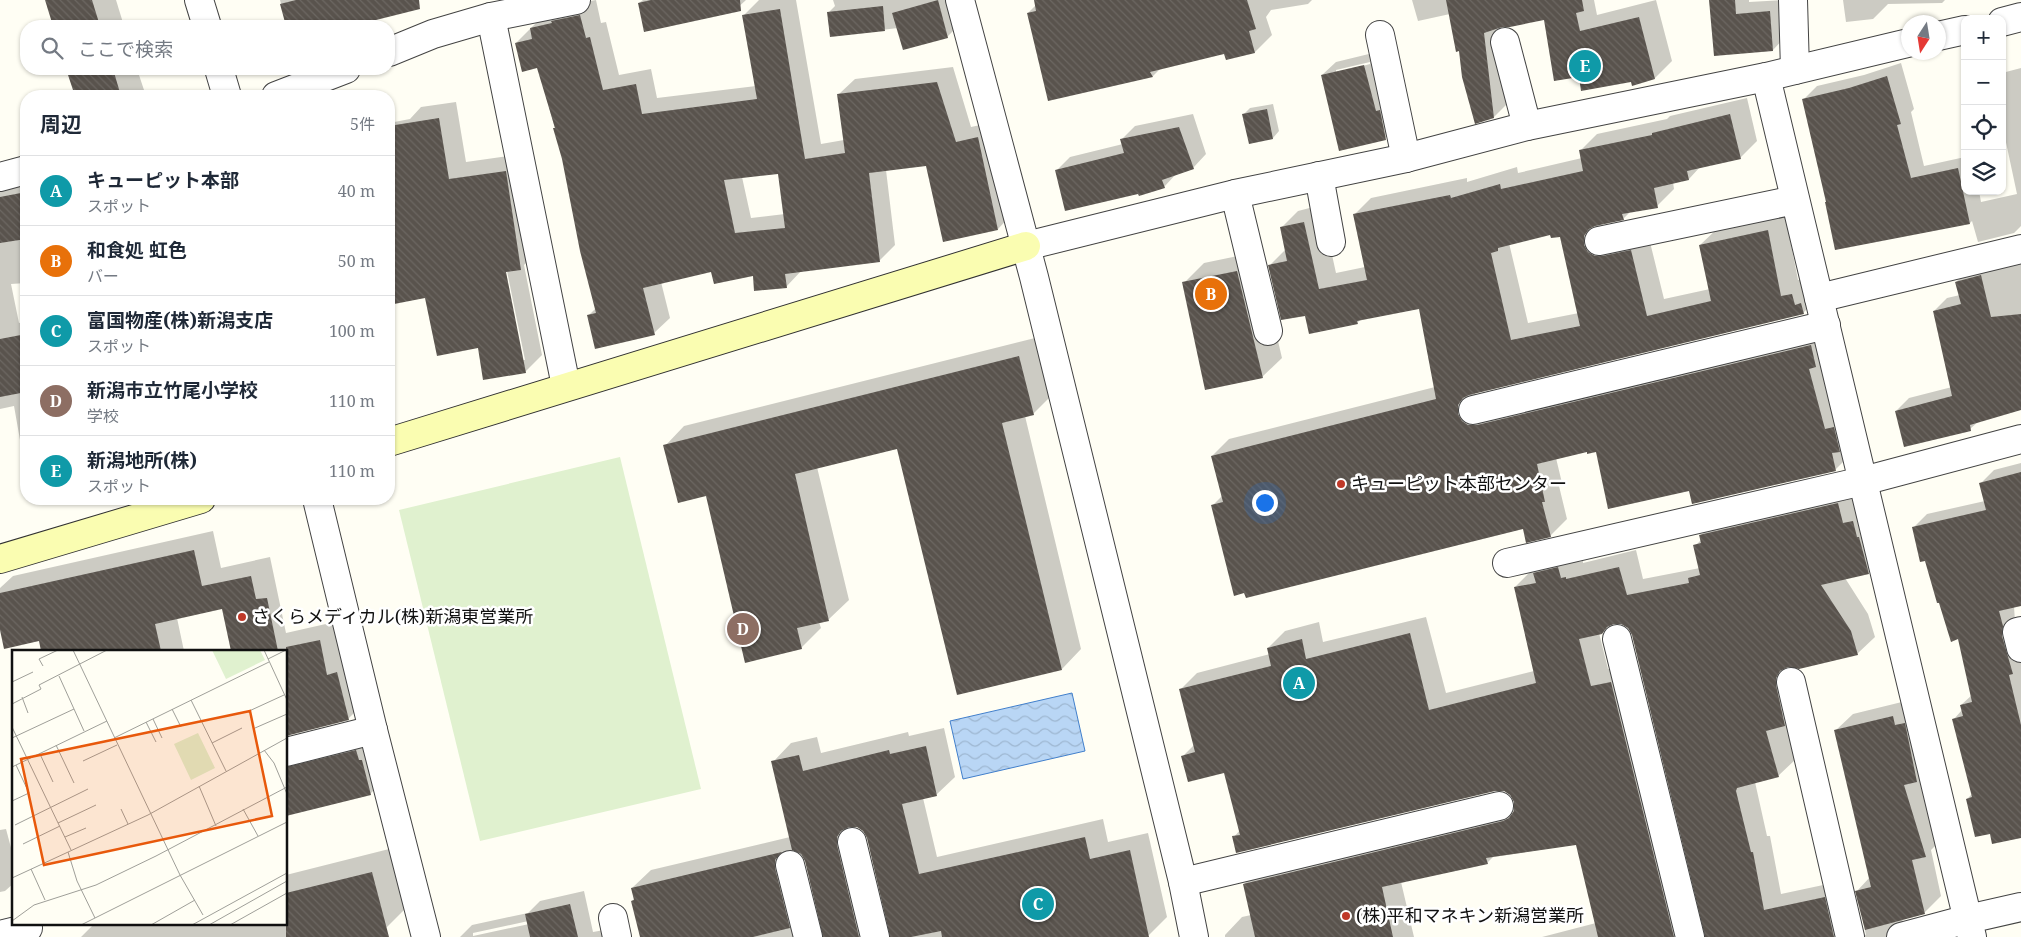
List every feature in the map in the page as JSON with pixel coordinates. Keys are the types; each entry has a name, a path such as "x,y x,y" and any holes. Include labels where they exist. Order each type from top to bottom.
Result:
{"street":[{"path":"199,0 205,20"},
{"path":"395,50 433,34 491,17 576,0"},
{"path":"960,0 1026,246 1183,882 1194,937"},
{"path":"1793,0 1795,70"},
{"path":"491,17 566,386"},
{"path":"2006,21 2021,17"},
{"path":"1946,34 1961,31"},
{"path":"1380,35 1406,158"},
{"path":"1505,42 1527,126"},
{"path":"395,440 1026,246 1235,194 1406,158 1527,126 1766,77 1901,45"},
{"path":"221,75 225,90"},
{"path":"292,90 330,75"},
{"path":"1766,77 1970,928"},
{"path":"0,177 20,172"},
{"path":"1319,176 1332,242"},
{"path":"1235,194 1268,331"},
{"path":"1599,240 1796,200"},
{"path":"1819,298 2021,249"},
{"path":"1473,410 1826,325"},
{"path":"1507,563 1863,481 2021,439"},
{"path":"0,559 181,505"},
{"path":"318,505 372,730 426,937"},
{"path":"2021,631 2017,632 2021,648"},
{"path":"1617,639 1690,937"},
{"path":"1791,682 1850,937"},
{"path":"288,751 372,730"},
{"path":"1183,882 1499,806"},
{"path":"852,842 875,937"},
{"path":"790,865 808,937"},
{"path":"1901,937 1970,928 2021,907"},
{"path":"0,935 28,928"}],"green space":[{"path":"620,457 701,789 480,841 399,510"}],"water":[{"path":"1072,693 1085,751 963,779 950,721"}],"building":[{"path":"45,0 92,0 98,20 51,20"},
{"path":"296,0 419,0 420,9 376,20 284,20 280,4"},
{"path":"651,0 740,0 741,11 644,32 638,3"},
{"path":"938,0 948,38 903,50 892,13"},
{"path":"1034,0 1247,0 1256,29 1249,31 1255,53 1226,60 1224,54 1150,72 1153,77 1048,101 1027,13 1036,11"},
{"path":"1446,0 1582,0 1584,11 1576,13 1580,31 1639,17 1655,79 1632,86 1631,82 1581,91 1579,77 1554,81 1544,20 1502,27 1484,33 1494,118 1475,124 1462,77 1459,51 1456,52"},
{"path":"1709,0 1735,0 1736,14 1770,11 1773,51 1714,56"},
{"path":"883,6 885,31 830,37 827,12"},
{"path":"780,9 805,159 845,153 837,94 937,82 956,142 978,137 998,230 943,242 926,166 869,173 880,262 785,274 787,288 754,291 753,276 714,284 711,272 643,288 655,335 595,349 587,315 596,313 580,251 562,159 553,128 555,128 537,68 522,72 515,43 532,39 530,28 580,15 586,38 590,37 603,90 636,84 642,114 757,99 742,15","holes":["778,174 785,228 735,233 724,180"]},
{"path":"1364,65 1376,111 1380,110 1386,140 1339,151 1321,75"},
{"path":"68,75 115,75 119,90 73,90"},
{"path":"1887,76 1901,124 1897,125 1911,178 1958,168 1961,195 1964,195 1970,224 1835,250 1802,99 1849,88"},
{"path":"1267,109 1273,139 1249,144 1242,114"},
{"path":"1730,114 1741,159 1687,171 1689,180 1654,188 1658,208 1622,214 1624,220 1589,229 1584,236 1584,245 1588,252 1595,256 1602,256 1631,250 1647,316 1711,301 1699,245 1768,230 1781,296 1792,294 1795,305 1801,303 1804,314 1469,395 1463,398 1458,405 1458,414 1462,421 1468,425 1477,425 1811,345 1816,367 1809,369 1825,429 1834,427 1840,452 1832,453 1836,471 1692,504 1689,491 1608,509 1596,452 1587,454 1587,452 1537,464 1545,502 1542,502 1551,537 1526,543 1523,529 1246,598 1244,593 1234,596 1211,505 1223,502 1211,456 1436,399 1419,309 1357,321 1358,324 1309,334 1305,316 1281,320 1268,265 1287,261 1280,227 1304,222 1319,289 1367,280 1353,214 1450,195 1451,198 1500,184 1501,189 1583,171 1579,150 1652,135 1652,133","holes":["1550,235 1551,238 1560,237 1580,326 1511,340 1491,253 1498,251 1498,248"]},
{"path":"439,118 449,179 506,171 521,270 506,272 526,373 483,380 478,348 437,356 425,298 395,304 395,125"},
{"path":"1179,127 1194,169 1162,180 1165,188 1139,196 1138,194 1065,211 1055,170 1124,153 1120,139"},
{"path":"20,193 20,240 0,243 0,197"},
{"path":"1237,271 1263,378 1205,390 1182,282"},
{"path":"1981,275 1991,317 2021,314 2021,410 1970,425 1971,431 1904,447 1895,411 1952,396 1933,311 1961,304 1955,282"},
{"path":"20,335 20,393 0,397 0,339"},
{"path":"1019,356 1034,415 1002,423 1062,670 957,695 897,449 795,474 829,621 797,628 802,649 745,663 706,496 678,503 663,445"},
{"path":"2021,472 2021,606 1999,611 2003,626 2002,636 2013,674 2009,675 2021,725 2021,838 1992,844 1990,834 1975,837 1966,799 1972,797 1952,719 1963,716 1960,705 1972,702 1958,639 1951,642 1925,561 1920,562 1912,527 1986,510 1979,483"},
{"path":"1838,503 1843,523 1853,521 1869,574 1821,585 1851,631 1858,655 1799,669 1788,667 1780,671 1776,678 1776,685 1785,726 1766,731 1779,777 1737,788 1736,791 1751,852 1753,852 1764,910 1825,897 1834,937 1705,937 1632,635 1628,628 1621,624 1614,624 1607,627 1602,634 1579,639 1591,686 1611,682 1674,937 1598,937 1576,845 1486,858 1488,864 1382,887 1393,937 1255,937 1243,884 1503,821 1509,818 1514,811 1514,802 1510,795 1504,791 1495,791 1236,853 1232,836 1240,835 1224,773 1188,782 1181,756 1195,752 1179,689 1271,666 1267,648 1302,639 1306,659 1410,633 1429,710 1536,683 1514,587 1536,583 1533,573 1558,567 1561,578 1566,577 1566,579 1619,567 1627,595 1689,583 1688,578 1700,575 1693,545 1701,543 1699,535"},
{"path":"194,550 202,586 251,576 256,599 267,598 278,650 231,650 222,609 155,624 161,650 41,650 39,641 4,649 0,630 0,593"},
{"path":"320,640 327,675 337,672 349,720 288,735 288,650 286,650 286,647"},
{"path":"1893,716 1895,725 1905,723 1917,782 1904,785 1926,857 1912,860 1925,914 1865,930 1855,891 1871,887 1834,730"},
{"path":"926,746 937,796 902,804 919,874 1085,837 1090,859 1130,850 1149,937 942,937 941,931 911,937 890,937 867,838 863,831 857,827 849,827 841,831 837,837 837,845 859,937 823,937 805,861 801,854 792,850 771,761 799,755 803,771 889,750 890,754"},
{"path":"356,750 359,760 362,760 371,795 288,816 288,767"},
{"path":"782,852 775,860 775,868 790,928 753,937 640,937 631,901 634,900 631,888"},
{"path":"372,872 389,937 286,937 288,893"},
{"path":"570,904 578,937 530,937 525,914"}],"place":[{"name":"新潟地所(株)","path":"1585,66"},
{"name":"和食処 虹色","path":"1211,294"},
{"name":"キューピット本部センター","path":"1341,484"},
{"name":"さくらメディカル(株)新潟東営業所","path":"242,617"},
{"name":"新潟市立竹尾小学校","path":"743,629"},
{"name":"キューピット本部","path":"1299,683"},
{"name":"富国物産(株)新潟支店","path":"1038,904"},
{"name":"(株)平和マネキン新潟営業所","path":"1346,916"}]}
